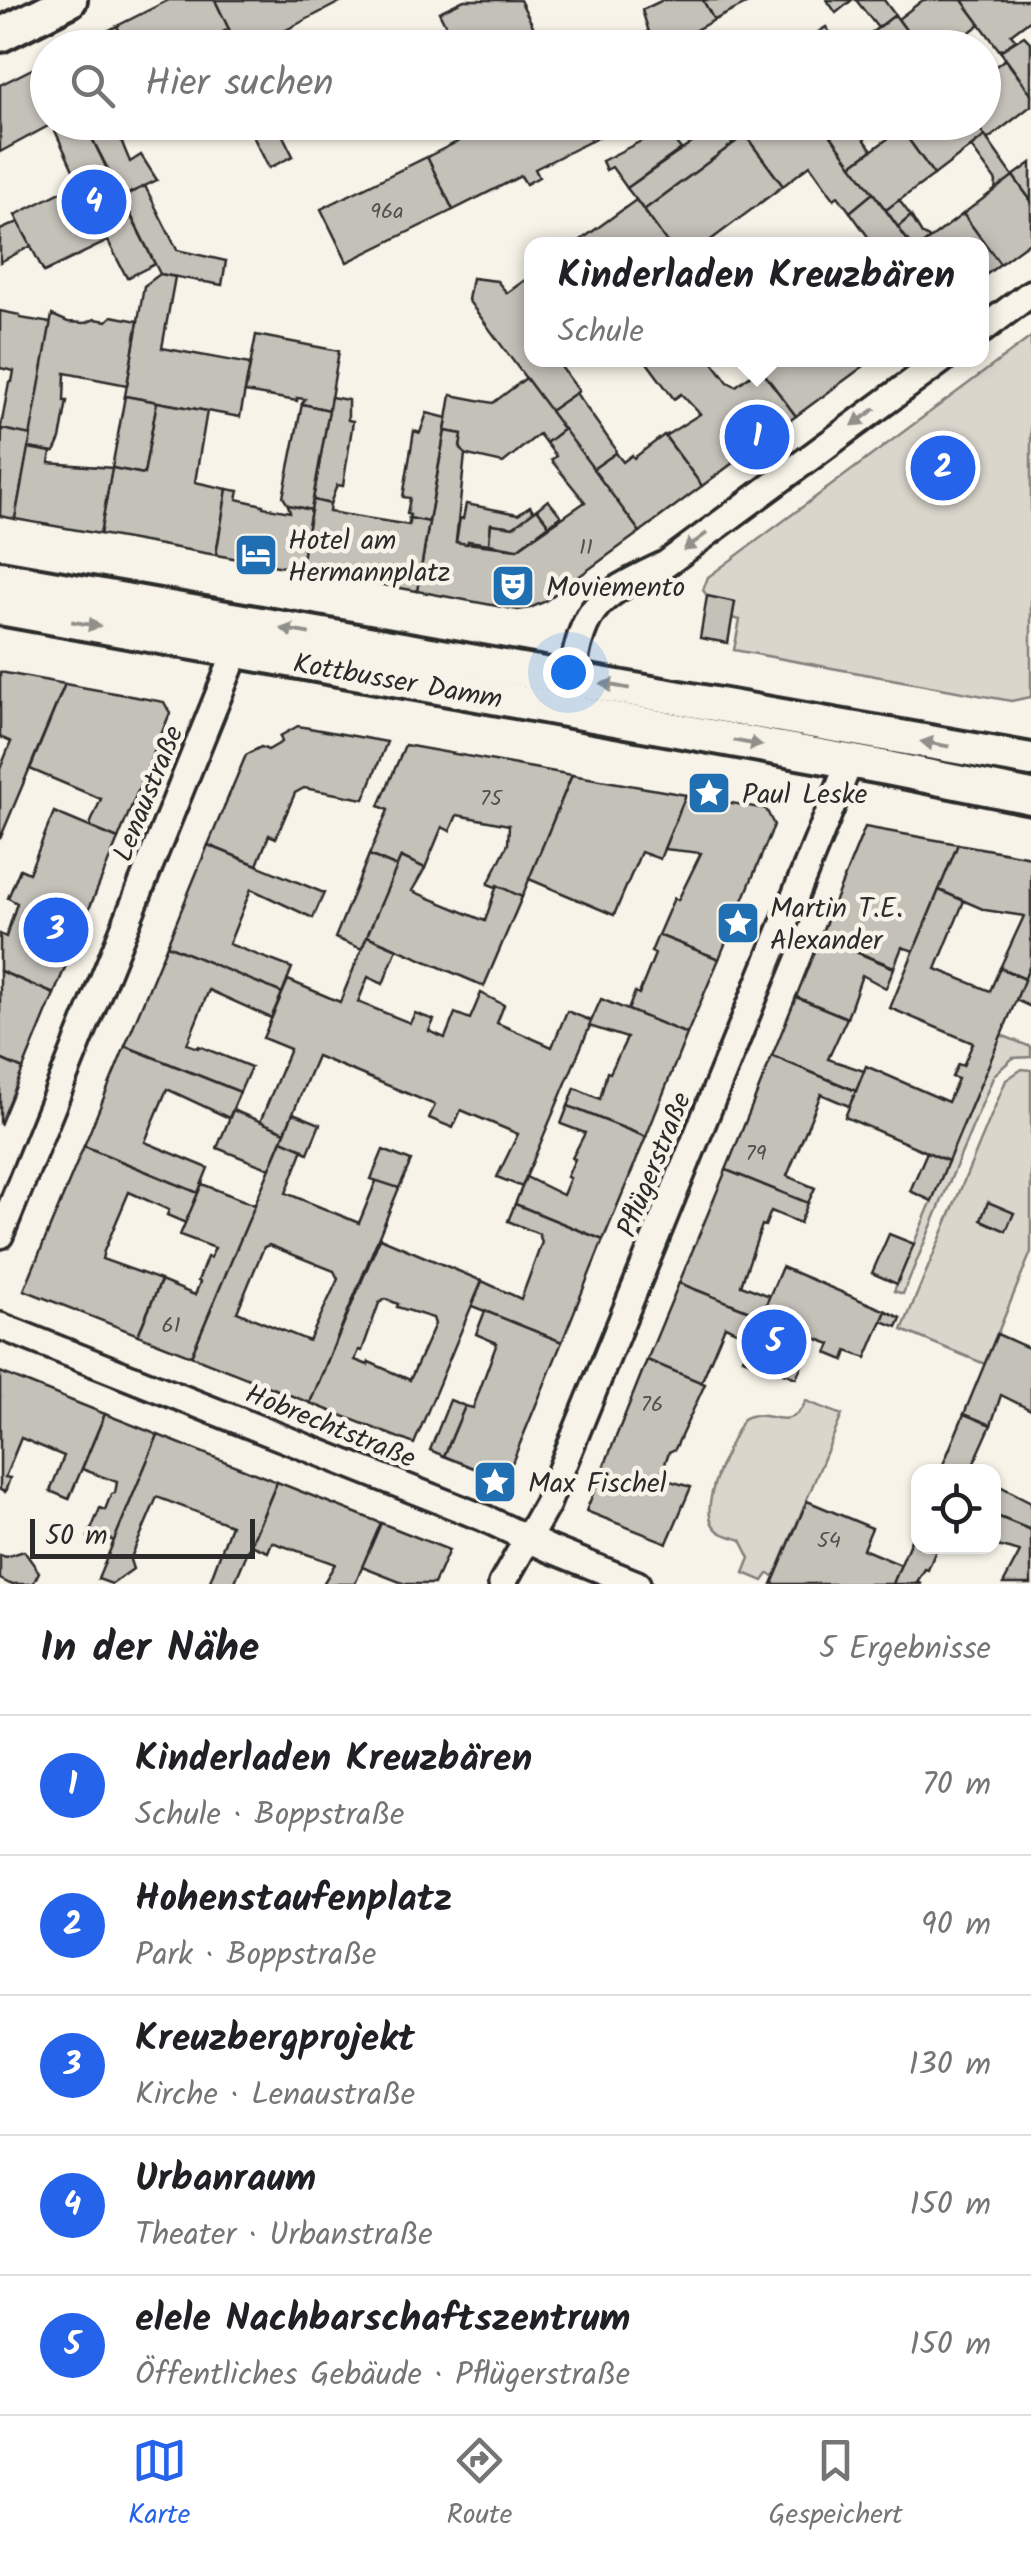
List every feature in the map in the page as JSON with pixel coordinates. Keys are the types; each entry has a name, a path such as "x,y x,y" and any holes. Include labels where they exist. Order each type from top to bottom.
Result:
{"main road":[{"path":"0,35 70,0"},
{"name":"Kottbusser Damm","path":"0,578 569,695 850,761 1031,797"},
{"name":"Kottbusser Damm","path":"0,608 236,652 1031,760"}],"street":[{"path":"989,325 1031,294"},
{"path":"569,695 581,630 596,605 628,582 666,564 933,367"},
{"name":"Lenaustraße","path":"0,1235 236,652"},
{"name":"Pflügerstraße","path":"502,1584 546,1504 850,761"},
{"name":"Hobrechtstraße","path":"0,1326 468,1512 637,1584"}],"shaded area":[{"path":"1031,337 1031,697 1011,701 734,650 740,620 732,618 735,602 707,596 703,590 708,577"},
{"path":"1001,1035 1031,1047 1031,1057 1013,1058 994,1075 903,1294 894,1291"},
{"path":"1022,1069 1031,1070 1031,1252 985,1364 902,1330 1006,1080"},
{"path":"806,1401 842,1415 775,1576 768,1574 763,1581 744,1573 750,1558 741,1540 713,1525 713,1488 743,1419 760,1415 792,1417"}],"building":[{"path":"169,0 215,0 229,29 119,30 117,26"},
{"path":"215,0 344,0 286,30 229,30"},
{"path":"464,0 520,0 535,30 448,30 439,12"},
{"path":"663,0 703,0 714,20 695,30 648,30 642,10"},
{"path":"703,0 754,0 714,20"},
{"path":"827,0 852,0 836,13"},
{"path":"856,0 884,0 895,15 878,28"},
{"path":"923,0 962,0 980,24 972,30 906,30 898,19"},
{"path":"962,0 1031,0 1031,19 1011,34 1016,40 1001,50 1001,30 984,30"},
{"path":"895,15 906,30 875,30"},
{"path":"1024,36 1031,43 1031,94 1001,52"},
{"path":"1005,59 1031,94 1031,106 1001,129 1001,62"},
{"path":"30,70 30,136 0,152 0,85"},
{"path":"59,140 93,140 107,169 79,183"},
{"path":"93,140 121,140 130,162 141,155 157,180 122,197"},
{"path":"255,140 285,140 293,156 269,168"},
{"path":"461,140 591,141 535,169 539,177 526,184 521,176 453,210 427,157"},
{"path":"643,140 674,140 681,149 627,188 612,167 606,170 602,161"},
{"path":"696,140 730,140 733,144 644,210 627,188"},
{"path":"738,140 749,140 783,186 715,237 663,237 644,210"},
{"path":"749,140 834,140 873,193 850,212 838,196 834,199 810,165 783,186"},
{"path":"834,140 865,140 872,150 852,165"},
{"path":"886,140 909,140 934,175 886,210 852,165"},
{"path":"909,140 980,140 934,175"},
{"path":"980,140 988,140 1013,176 995,191 996,181 971,147"},
{"path":"427,157 453,210 347,262 321,209"},
{"path":"1031,163 1031,201 1013,176"},
{"path":"107,169 155,264 127,278 108,241 44,272 15,215"},
{"path":"1013,176 1031,201 1031,241 1000,264 989,249 989,237 980,237 963,214"},
{"path":"145,186 177,250 226,261 222,285 160,274 122,197"},
{"path":"873,193 905,237 868,237 850,212"},
{"path":"636,200 663,237 585,237"},
{"path":"899,200 911,216 898,227 886,210"},
{"path":"963,214 980,237 933,237"},
{"path":"911,216 927,237 905,237 898,227"},
{"path":"18,222 31,246 0,262 0,230"},
{"path":"989,249 1000,264 989,273"},
{"path":"160,274 175,277 162,348 250,364 240,417 125,396 144,286"},
{"path":"472,278 497,281 507,293 524,281 524,367 561,367 579,391 550,411 468,300"},
{"path":"0,311 51,323 31,435 0,432 14,371 0,368"},
{"path":"52,315 68,322 107,321 112,316 138,321 127,385 65,373 67,401 54,452 28,448"},
{"path":"256,335 339,351 329,410 302,404 305,399 245,392"},
{"path":"650,367 716,367 736,386 760,368 796,416 702,486 665,436 700,414 681,394 674,399"},
{"path":"761,367 862,367 796,416"},
{"path":"526,378 564,429 546,443 539,434 503,463 463,454 462,434 445,431 451,395 493,403"},
{"path":"576,393 615,448 616,453 593,469 550,411"},
{"path":"125,396 157,402 144,474 112,468"},
{"path":"331,397 348,400 348,420 353,421 343,486 337,485 330,504 313,500"},
{"path":"157,402 207,411 195,482 227,489 216,555 100,534 112,468 144,474"},
{"path":"302,404 329,410 311,510 288,505 283,497"},
{"path":"427,413 447,418 429,522 409,518 410,498 403,497 414,431 420,433"},
{"path":"2,429 31,435 15,519 0,516"},
{"path":"564,429 640,532 544,602 530,608 518,610 417,591 445,431 462,434 460,447 465,454 456,542 517,549 585,502 551,460 556,456 546,443"},
{"path":"664,435 702,486 640,532 593,469 616,453 623,462 632,455 634,458"},
{"path":"28,448 51,452 49,463 112,468 100,534 15,519"},
{"path":"227,489 239,491 237,499 263,507 290,512 288,505 311,510 300,570 216,555"},
{"path":"313,500 330,504 329,512 409,525 409,518 429,522 417,591 300,570"},
{"path":"548,500 561,516 549,525 537,509"},
{"path":"466,504 518,514 530,506 534,512 513,527 491,524 489,544 467,544 456,542"},
{"path":"537,509 549,525 517,549 489,544 491,524 513,527"},
{"path":"707,596 735,602 728,643 700,638"},
{"path":"0,672 65,684 0,839 0,769 11,742 0,737"},
{"path":"65,684 164,702 170,713 118,839 89,827 101,799 30,769"},
{"path":"298,726 387,742 364,799 304,788 295,793 276,838 269,835 257,865 208,845 246,755 261,747 268,750 282,742 280,736"},
{"path":"405,745 572,775 522,897 488,884 508,844 509,825 457,815 450,831 442,827 425,868 401,857 397,867 369,855 388,810 379,806"},
{"path":"572,775 686,795 660,859 641,852 614,915 529,879"},
{"path":"686,795 766,809 774,825 719,959 658,935 674,898 678,900 701,853 664,849"},
{"path":"54,812 118,839 54,994 0,971 0,934 6,937 17,903 8,898 20,869 29,873"},
{"path":"865,827 958,844 914,951 902,947 894,967 820,937"},
{"path":"958,844 1031,857 1031,963 1025,979 1000,968 1024,916 985,910 939,890"},
{"path":"208,845 324,893 313,918 251,889 229,944 292,968 282,993 167,945"},
{"path":"369,855 397,867 362,949 335,938"},
{"path":"401,857 425,868 412,891 485,921 497,885 522,897 484,986 367,936"},
{"path":"939,890 964,901 936,969 990,991 1000,968 1025,979 948,1161 845,1117 866,1066 948,1102 958,1079 952,1077 958,1064 963,1066 973,1043 890,1008"},
{"path":"658,935 719,959 687,1034 628,1010 655,954 651,952"},
{"path":"367,936 397,949 383,984 368,977 358,1002 410,1023 415,1013 434,1020 429,1031 445,1038 455,1013 470,1019 481,993 504,1005 497,1023 552,1047 567,1011 592,1021 522,1187 497,1177 518,1134 461,1110 453,1128 429,1118 435,1105 317,1056 285,1132 260,1122 290,1049 263,1038 288,980 340,1002"},
{"path":"820,937 894,968 886,988 862,975 847,1018 796,997"},
{"path":"167,945 282,993 271,1018 209,990 187,1044 251,1067 240,1092 125,1046"},
{"path":"1031,963 1031,1007 1016,1000"},
{"path":"0,971 54,994 23,1069 0,1059"},
{"path":"796,997 847,1018 828,1059 864,1071 856,1091 772,1056"},
{"path":"601,999 687,1034 646,1137 568,1106 575,1088 600,1099 607,1072 610,1073 627,1038 589,1026"},
{"path":"125,1046 240,1092 229,1118 167,1089 151,1127 145,1142 208,1168 198,1193 84,1146"},
{"path":"772,1056 856,1091 849,1106 821,1094 787,1176 815,1188 808,1203 726,1170"},
{"path":"0,1059 23,1069 0,1125"},
{"path":"568,1106 646,1137 603,1240 515,1204 526,1177 563,1195 575,1159 572,1158 585,1133 561,1124"},
{"path":"233,1110 285,1132 270,1169 217,1148"},
{"path":"293,1113 320,1124 308,1153 282,1140"},
{"path":"282,1140 303,1149 286,1193 359,1223 377,1179 399,1188 310,1403 191,1356","holes":["269,1245 334,1271 338,1279 309,1341 237,1312 264,1247"]},
{"path":"84,1146 198,1193 186,1223 167,1215 169,1210 129,1192 104,1251 102,1259 161,1280 138,1335 24,1290"},
{"path":"383,1150 411,1161 399,1188 371,1179"},
{"path":"927,1152 948,1161 932,1201 910,1191"},
{"path":"726,1170 808,1203 800,1223 771,1211 765,1226 762,1225 741,1285 770,1296 762,1316 679,1283"},
{"path":"202,1184 255,1205 191,1356 138,1335 161,1281 195,1295 207,1257 215,1248 180,1235"},
{"path":"988,1202 1014,1213 1006,1231 981,1220"},
{"path":"515,1204 603,1240 562,1342 472,1306 482,1281 521,1299 542,1242 539,1234 508,1221"},
{"path":"889,1234 914,1244 897,1284 872,1273"},
{"path":"380,1238 482,1281 414,1444 310,1403","holes":["386,1299 398,1304 397,1307 433,1318 435,1324 410,1380 355,1360 379,1303"]},
{"path":"782,1267 886,1311 866,1358 847,1351 844,1360 827,1353 831,1344 801,1333 791,1357 803,1363 796,1378 743,1358"},
{"path":"679,1283 762,1316 752,1338 725,1326 701,1383 647,1360"},
{"path":"485,1311 562,1342 507,1475 498,1478 444,1456 465,1406 473,1408 497,1343 476,1334"},
{"path":"886,1311 901,1318 897,1327 882,1321"},
{"path":"997,1334 1031,1349 1031,1410 1001,1395 991,1425 964,1414"},
{"path":"647,1360 705,1384 675,1449 669,1452 660,1478 691,1487 667,1543 586,1511"},
{"path":"0,1372 105,1414 69,1499 50,1491 64,1456 21,1438 5,1477 10,1478 5,1492 0,1490"},
{"path":"450,1400 465,1406 444,1456 430,1450"},
{"path":"105,1414 158,1435 114,1541 98,1534 96,1539 88,1537 100,1508 105,1510 115,1493 117,1482 82,1469"},
{"path":"964,1414 991,1425 974,1464 943,1464"},
{"path":"158,1435 277,1482 234,1584 209,1584 231,1525 157,1497 130,1560 133,1569 112,1584 98,1579"},
{"path":"277,1482 381,1523 355,1584 323,1584 335,1564 272,1542 268,1552 251,1545"},
{"path":"1001,1487 1031,1502 1031,1530 1001,1518"},
{"path":"807,1501 872,1528 863,1549 901,1565 893,1584 772,1584"},
{"path":"1001,1518 1031,1530 1031,1584 1003,1584 1020,1552 1001,1547"},
{"path":"381,1523 449,1550 434,1584 405,1584 362,1567"},
{"path":"911,1540 911,1554 934,1554 928,1570 917,1582 922,1584 893,1584"},
{"path":"24,1551 39,1572 33,1584 10,1584 0,1579 0,1555"}],"place":[{"name":"Urbanraum","path":"94,202"},
{"name":"Kinderladen Kreuzbären","path":"757,437"},
{"name":"Hohenstaufenplatz","path":"943,468"},
{"name":"Hotel am Hermannplatz","path":"256,555"},
{"name":"Moviemento","path":"513,586"},
{"name":"Paul Leske","path":"709,793"},
{"name":"Martin T.E. Alexander","path":"738,923"},
{"name":"Kreuzbergprojekt","path":"56,930"},
{"name":"elele Nachbarschaftszentrum","path":"774,1342"},
{"name":"Max Fischel","path":"495,1482"}]}
